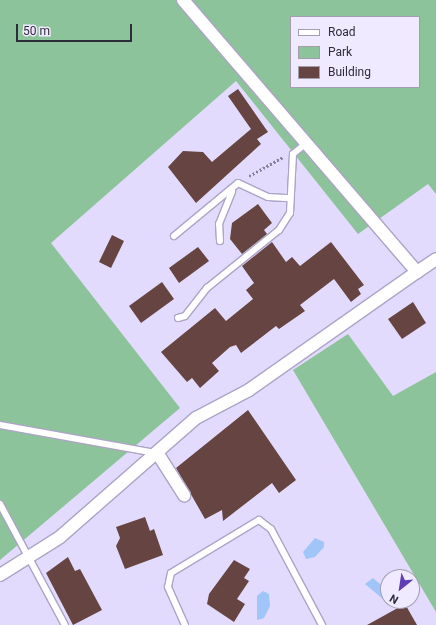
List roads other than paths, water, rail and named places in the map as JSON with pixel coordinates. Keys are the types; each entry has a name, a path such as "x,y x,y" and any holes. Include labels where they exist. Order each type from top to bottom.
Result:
{"street":[{"path":"184,0 308,142 417,272"},
{"path":"0,575 60,537 158,454 196,418 249,390 436,259"},
{"path":"158,454 184,495"}],"lane":[{"path":"178,318 186,316 207,288 279,230 290,213 293,154 308,142"},
{"path":"238,183 268,197 290,198"},
{"path":"174,236 238,183"},
{"path":"220,241 219,224 229,194 238,183"},
{"path":"0,425 158,454"},
{"path":"0,504 65,625"},
{"path":"185,625 168,587 171,573 259,520 271,530 322,625"}],"water":[{"path":"315,538 324,542 324,547 315,557 306,559 303,552"},
{"path":"373,578 380,584 380,596 365,584"},
{"path":"263,591 269,594 270,606 264,618 257,620 257,596"}]}
